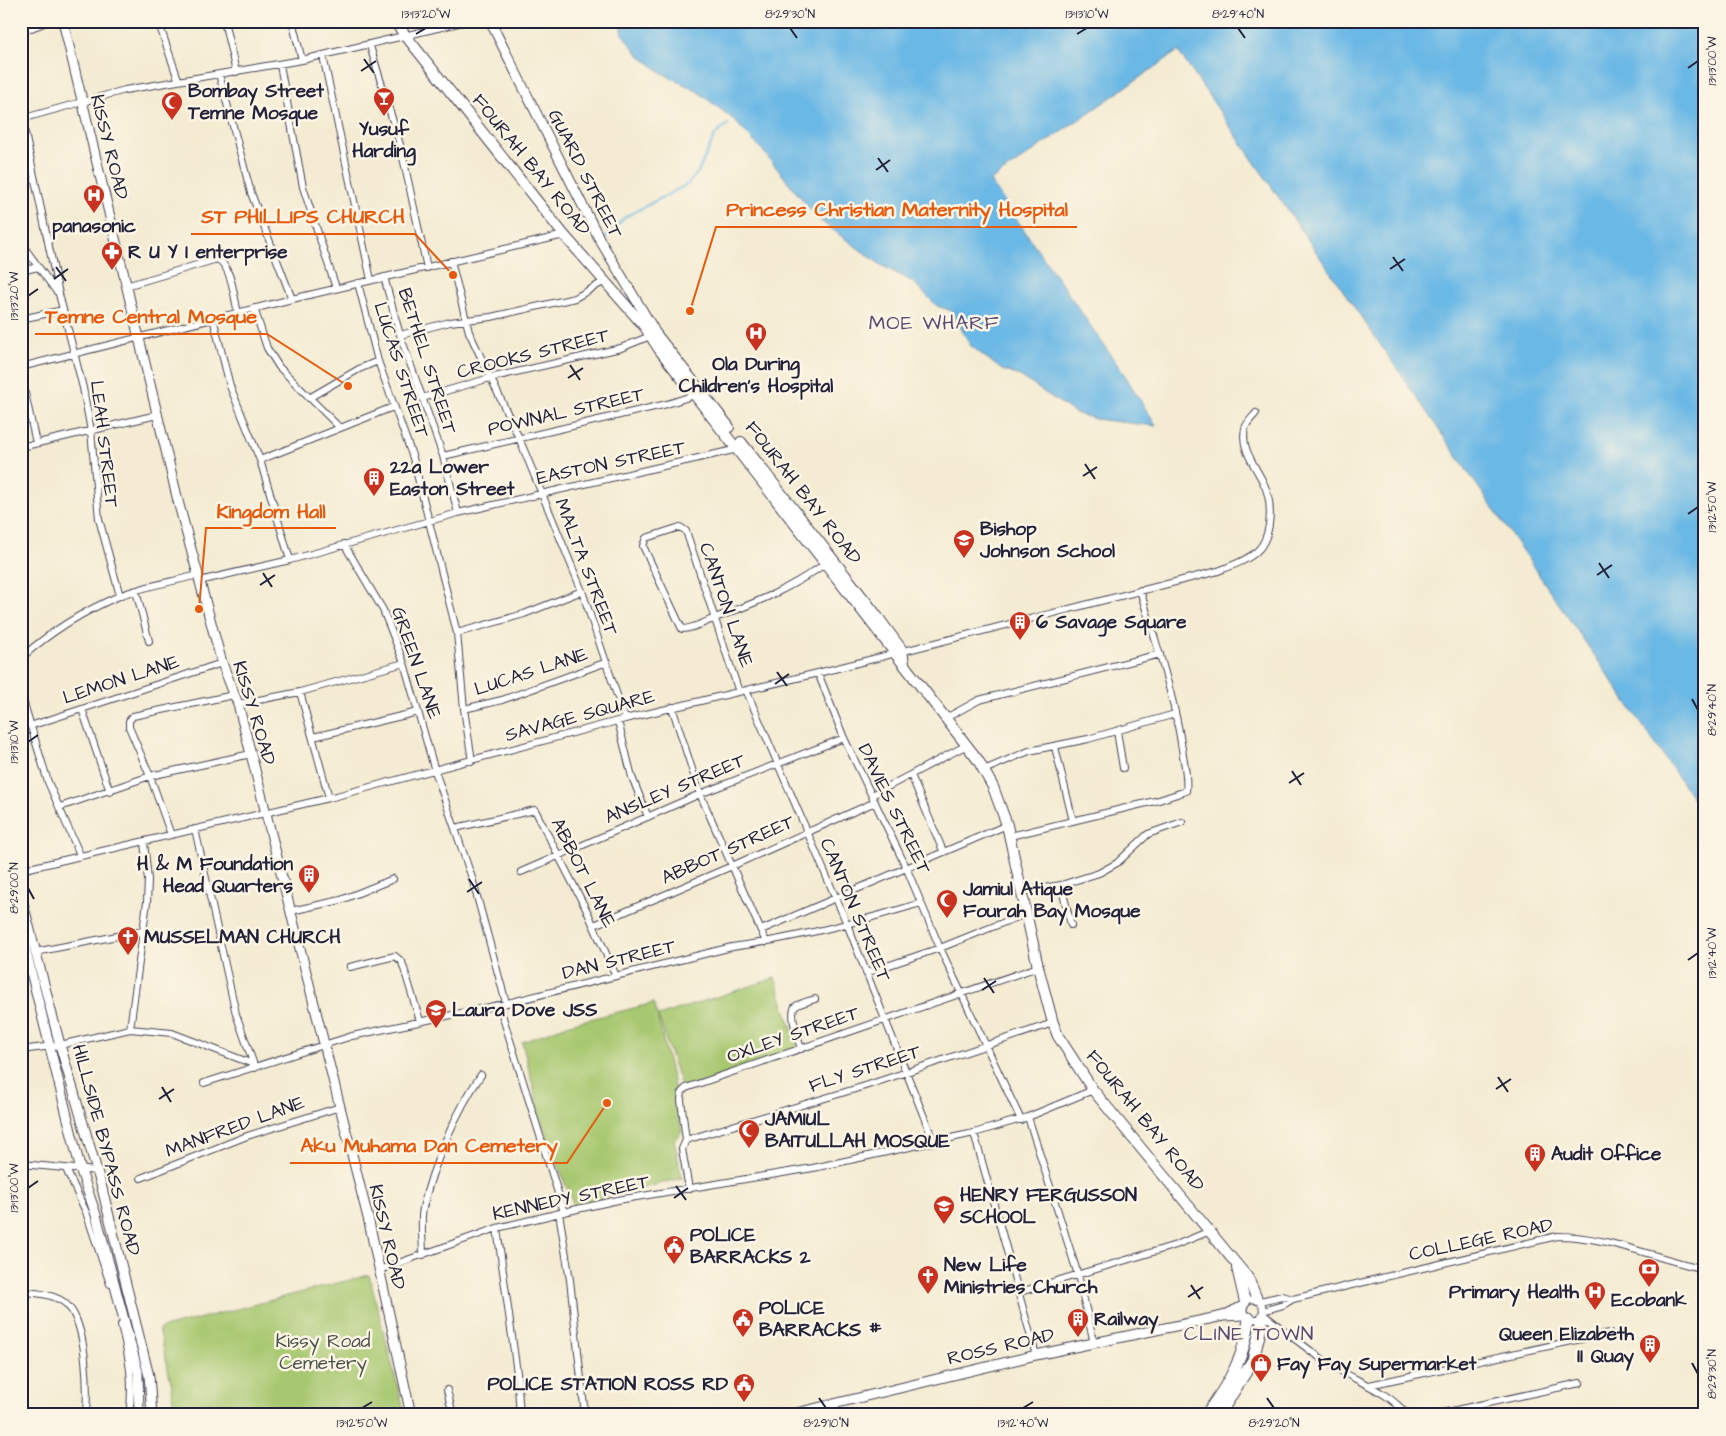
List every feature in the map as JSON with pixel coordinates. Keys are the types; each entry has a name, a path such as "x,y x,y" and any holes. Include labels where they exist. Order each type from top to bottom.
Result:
{"highway":[{"path":"1206,1415 1239,1363 1246,1337 1245,1310"},
{"path":"1219,1415 1252,1360 1263,1314"}],"main road":[{"name":"KISSY ROAD","path":"63,21 157,415 222,663 236,700 251,754 340,1107 411,1415"},
{"name":"FOURAH BAY ROAD","path":"394,21 564,235 650,332 811,539 826,563 871,614"},
{"name":"GUARD STREET","path":"490,21 601,242 650,332"},
{"name":"FOURAH BAY ROAD","path":"650,332 695,395 871,614 904,663 984,770 1007,825 1038,967 1053,1023 1093,1090 1248,1278 1258,1300"},
{"name":"HILLSIDE BYPASS ROAD","path":"21,896 60,1045 97,1171 149,1376 152,1415"},
{"name":"HILLSIDE BYPASS ROAD","path":"22,935 81,1171 96,1215 138,1372 139,1415"},
{"path":"1237,1267 1245,1310"},
{"name":"ROSS ROAD","path":"788,1415 1036,1355 1245,1310"}],"street":[{"path":"21,32 49,21"},
{"path":"158,21 178,80"},
{"path":"224,21 236,72"},
{"path":"292,21 302,60"},
{"path":"21,119 125,90 280,65 370,46 467,21"},
{"path":"370,46 401,148 427,268"},
{"path":"323,56 371,280"},
{"path":"280,65 303,187 336,288"},
{"path":"219,74 251,193 292,299"},
{"name":"LEAH STREET","path":"21,119 58,294 75,354 91,431 98,519 120,596"},
{"path":"21,367 336,288 564,235"},
{"path":"21,243 58,294"},
{"path":"126,286 214,258 224,265 238,313"},
{"name":"MALTA STREET","path":"451,262 465,320 519,438 582,591 625,719"},
{"path":"21,271 38,267"},
{"name":"BETHEL STREET","path":"384,277 400,335 443,456 458,513"},
{"path":"400,335 465,320 501,316 574,298 604,281"},
{"name":"LUCAS STREET","path":"358,283 378,361 393,407 413,458 457,633 464,709 472,761"},
{"path":"254,308 268,348 287,377 340,428"},
{"path":"21,318 63,310"},
{"path":"213,318 230,386 260,460 290,560"},
{"name":"CROOKS STREET","path":"422,398 490,378 621,348 650,332"},
{"path":"309,398 359,369 378,361"},
{"path":"21,375 36,443"},
{"name":"POWNAL STREET","path":"443,456 667,404 695,395"},
{"path":"260,460 393,407"},
{"name":"SAVAGE SQUARE","path":"24,869 330,798 625,719 818,673 1226,568 1257,552 1263,543 1268,525 1270,505 1265,485 1244,443 1244,428 1256,413"},
{"path":"21,447 157,415"},
{"name":"EASTON STREET","path":"21,658 48,635 73,620 120,596 136,591 290,560 458,513 738,449"},
{"name":"CANTON LANE","path":"713,619 682,629 643,546 646,538 680,526 683,527 713,619 742,691"},
{"name":"GREEN LANE","path":"344,544 383,610 404,663 435,771 474,887 503,1004 561,1213 585,1415"},
{"path":"713,619 783,591 826,563"},
{"path":"1010,836 1183,794 1186,791 1187,778 1175,714 1160,654 1140,590"},
{"path":"136,591 149,641"},
{"path":"457,633 524,614 582,591"},
{"path":"946,718 979,700 1160,654"},
{"name":"LUCAS LANE","path":"464,709 510,697 607,662"},
{"name":"LEMON LANE","path":"30,726 222,663"},
{"path":"171,835 150,776 129,727 129,721 133,716 300,692 404,663"},
{"name":"DAVIES STREET","path":"818,673 844,738 906,868 940,948 1020,1120"},
{"name":"CANTON STREET","path":"742,691 776,763 846,924 934,1142"},
{"path":"300,692 330,798"},
{"path":"21,694 48,782 80,855"},
{"path":"672,707 700,794 766,942"},
{"path":"82,709 110,792"},
{"path":"313,736 418,712"},
{"path":"984,770 1029,751 1055,747 1175,714"},
{"path":"618,721 632,776 648,817"},
{"path":"1117,731 1123,768"},
{"name":"ANSLEY STREET","path":"521,872 700,794 844,738"},
{"path":"872,795 966,745"},
{"path":"1055,747 1073,822"},
{"path":"60,807 110,792 150,776 251,754"},
{"path":"911,775 943,851"},
{"name":"ABBOT STREET","path":"594,925 875,802"},
{"name":"ABBOT LANE","path":"455,828 535,810 594,925 616,976"},
{"path":"1022,892 1061,885 1099,873 1118,863 1148,834 1182,822"},
{"path":"761,930 1007,825"},
{"path":"195,828 236,1014 254,1066"},
{"path":"130,1028 148,880 144,842"},
{"path":"21,850 24,869"},
{"path":"291,911 341,900 393,879"},
{"path":"1061,885 1071,924"},
{"name":"DAN STREET","path":"204,1083 254,1066 325,1047 361,1034 503,1004 724,949 766,942 846,924 921,903"},
{"path":"866,973 940,948 1027,913"},
{"path":"35,952 143,930"},
{"path":"350,967 395,956 399,958 420,1021"},
{"name":"OXLEY STREET","path":"689,1189 682,1148 686,1140 681,1100 682,1092 686,1088 1038,967"},
{"path":"801,1049 792,1017 793,1010 795,1006 815,999"},
{"name":"FLY STREET","path":"686,1140 906,1072 1053,1023"},
{"path":"21,1050 60,1045 130,1028 172,1032 254,1066"},
{"path":"423,1255 423,1210 429,1187 466,1096 481,1075"},
{"name":"KENNEDY STREET","path":"379,1270 497,1228 561,1213 618,1200 813,1168 974,1133 1020,1120 1093,1090"},
{"name":"MANFRED LANE","path":"141,1178 247,1136 340,1107"},
{"path":"1028,1117 1078,1275 1094,1343"},
{"path":"974,1133 1020,1292 1036,1355"},
{"path":"21,1164 97,1171"},
{"path":"66,1169 86,1212 116,1306 128,1352 133,1388 129,1415"},
{"path":"497,1228 518,1373 520,1415"},
{"path":"1020,1292 1187,1241 1210,1231"},
{"name":"COLLEGE ROAD","path":"1263,1314 1293,1299 1557,1236 1579,1236 1705,1269"},
{"path":"21,1292 59,1299 69,1306 77,1321 86,1368 86,1415"},
{"name":"COLLEGE ROAD","path":"1245,1310 1258,1300 1282,1296 1293,1299"},
{"path":"1258,1300 1263,1314"},
{"path":"1245,1310 1263,1314 1323,1359 1393,1399 1408,1415"},
{"path":"1369,1385 1609,1333"},
{"path":"1433,1415 1580,1383"},
{"path":"447,1390 453,1415"}],"green space":[{"path":"775,978 799,1051 682,1089 658,1016"},
{"path":"654,1003 673,1081 682,1132 674,1140 682,1178 574,1206 543,1126 522,1042 570,1024"},
{"name":"Kissy Road Cemetery","path":"369,1275 405,1415 174,1415 172,1386 159,1329"}],"water":[{"path":"621,21 1705,21 1705,816 1178,51 990,181 1126,377 1156,426 1095,419 1075,413 1020,376 1002,370 970,345 952,311 937,306 913,282 881,265 818,219 763,151 733,119 697,91 662,73 639,55 623,35"}],"waterway":[{"path":"602,241 625,217 688,184 698,172 715,135 728,124"}],"place":[{"name":"Yusuf Harding","path":"384,117"},
{"name":"Bombay Street Temne Mosque","path":"172,121"},
{"name":"panasonic","path":"94,214"},
{"name":"R U Y I enterprise","path":"112,271"},
{"name":"ST PHILLIPS CHURCH","path":"453,275"},
{"name":"Princess Christian Maternity Hospital","path":"690,311"},
{"name":"Ola During Children's Hospital","path":"756,352"},
{"name":"Temne Central Mosque","path":"348,386"},
{"name":"22a Lower Easton Street","path":"374,497"},
{"name":"Bishop Johnson School","path":"964,559"},
{"name":"Kingdom Hall","path":"199,609"},
{"name":"6 Savage Square","path":"1020,641"},
{"name":"H & M Foundation Head Quarters","path":"309,894"},
{"name":"Jamiul Atique Fourah Bay Mosque","path":"947,919"},
{"name":"MUSSELMAN CHURCH","path":"128,956"},
{"name":"Laura Dove JSS","path":"436,1029"},
{"name":"Aku Muhama Dan Cemetery","path":"607,1103"},
{"name":"JAMIUL BAITULLAH MOSQUE","path":"749,1149"},
{"name":"Audit Office","path":"1535,1173"},
{"name":"HENRY FERGUSSON SCHOOL","path":"944,1225"},
{"name":"POLICE BARRACKS 2","path":"674,1265"},
{"name":"Ecobank","path":"1649,1288"},
{"name":"New Life Ministries Church","path":"928,1295"},
{"name":"Primary Health","path":"1595,1311"},
{"name":"POLICE BARRACKS #","path":"743,1338"},
{"name":"Railway","path":"1078,1338"},
{"name":"Queen Elizabeth II Quay","path":"1650,1364"},
{"name":"Fay Fay Supermarket","path":"1261,1383"},
{"name":"POLICE STATION ROSS RD","path":"744,1403"}],"district":[{"name":"MOE WHARF","path":"934,323"},
{"name":"CLINE TOWN","path":"1249,1334"}]}
